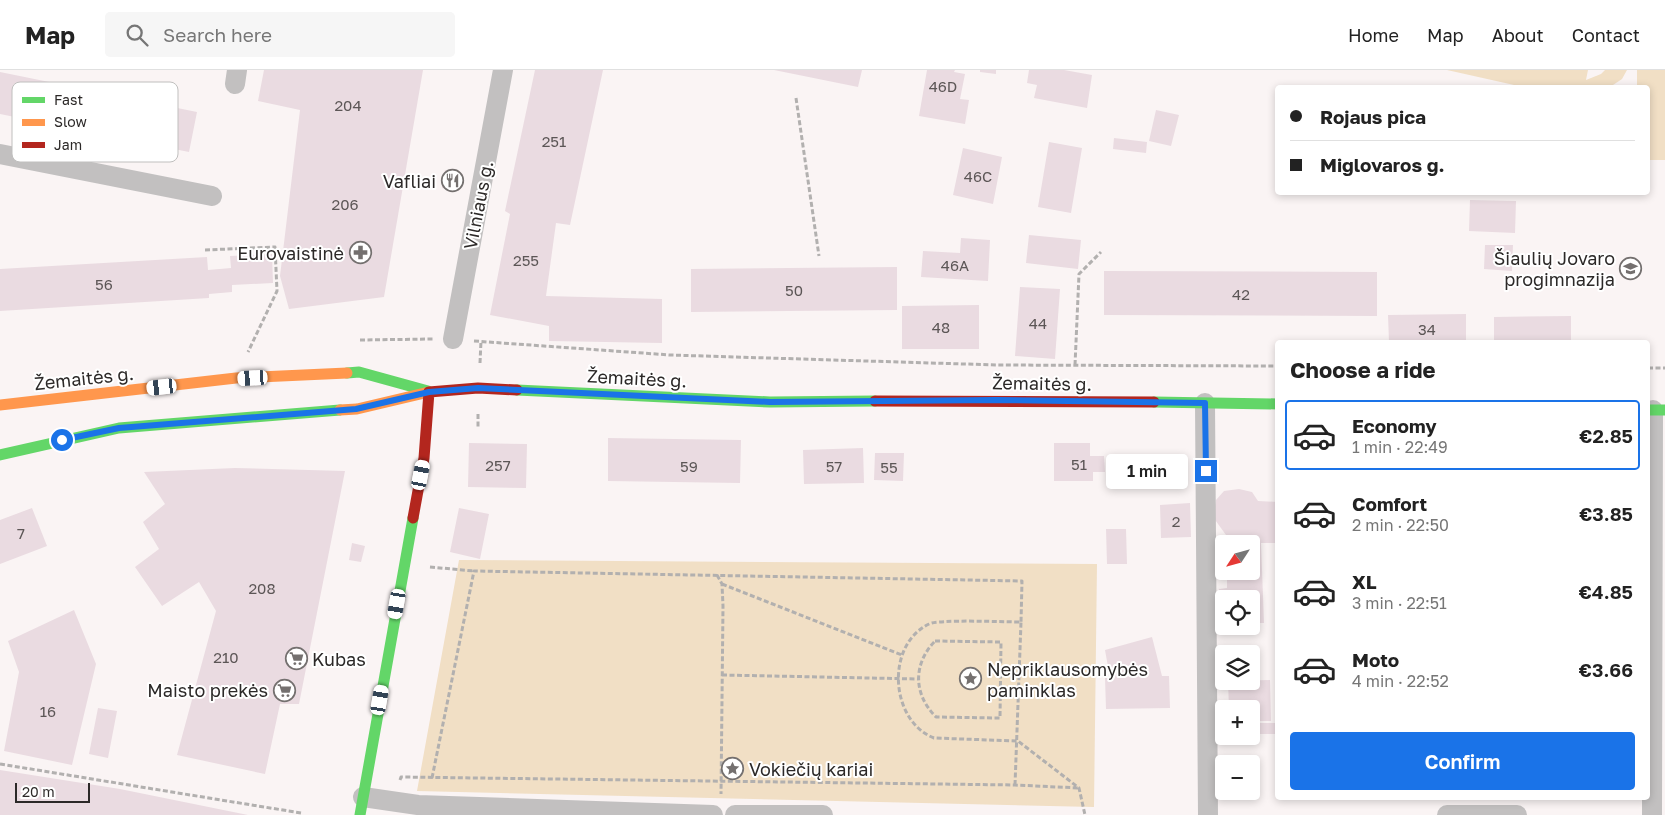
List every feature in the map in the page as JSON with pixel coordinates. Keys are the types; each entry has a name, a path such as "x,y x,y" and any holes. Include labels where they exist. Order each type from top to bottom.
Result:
{"main road":[{"name":"Žemaitės g.","path":"0,405 236,378 359,372 429,392 478,388 770,402 996,400 1275,404"},
{"path":"0,455 119,428 356,409 429,392 424,458 361,806"}],"street":[{"name":"Vilniaus g.","path":"453,339 503,70"},
{"path":"40,162 212,196"},
{"path":"1205,403 1208,815"},
{"path":"1652,815 1655,410"},
{"path":"361,806 418,805 713,815"},
{"path":"736,815 823,815"},
{"path":"1447,815 1517,815"}],"path":[{"path":"796,98 819,256"},
{"path":"205,250 275,247 277,291 236,378"},
{"path":"1075,365 1079,274 1101,252"},
{"path":"360,340 453,339"},
{"path":"481,341 670,355 1075,365 1275,366"},
{"path":"1650,368 1665,368"},
{"path":"448,568 474,571 1022,581 1015,785"},
{"path":"432,778 474,571"},
{"path":"717,575 722,584 722,780"},
{"path":"722,584 902,655"},
{"path":"1021,622 931,623 913,634 902,655 898,679 902,707 922,734 934,738 1018,741 1079,788 1084,815"},
{"path":"935,641 1001,642 1000,718 936,717 921,698 919,679 919,663 935,641"},
{"path":"722,675 919,679"},
{"path":"0,764 301,813"},
{"path":"401,777 722,780 1015,785 1079,788"}],"shaded area":[{"path":"1447,70 1588,70 1586,80 1601,74 1605,70 1627,70 1622,79 1613,85 1514,85"},
{"path":"1637,70 1665,70 1665,160 1650,160 1650,85 1637,85"},
{"path":"459,560 1097,564 1094,807 417,791"}],"building":[{"path":"264,70 423,70 384,297 289,309 280,276 300,110 258,101"},
{"path":"535,70 603,70 570,225 556,223 546,296 662,299 662,343 549,341 549,326 490,315 510,214 505,211"},
{"path":"774,70 862,70 858,87"},
{"path":"927,70 955,70 954,72 965,74 960,99 969,100 965,124 919,116"},
{"path":"980,70 996,70 996,74 980,72"},
{"path":"1029,70 1064,70 1092,75 1087,108 1034,98 1037,85 1027,83"},
{"path":"0,72 49,82 12,82 12,116 0,114"},
{"path":"178,108 197,112 189,152 178,150"},
{"path":"1156,110 1179,115 1171,146 1149,141"},
{"path":"1114,138 1147,142 1146,153 1113,149"},
{"path":"1049,142 1082,148 1071,213 1038,207"},
{"path":"963,148 1002,157 993,204 953,195"},
{"name":"Vafliai","path":"445,170 463,174 459,191 442,188"},
{"path":"1470,200 1516,201 1515,233 1469,231"},
{"path":"1029,235 1081,240 1078,269 1026,263"},
{"path":"961,238 990,240 988,281 921,277 923,251 960,253"},
{"path":"1485,245 1513,245 1512,271 1484,269"},
{"path":"272,254 273,283 232,285 232,292 209,294 209,298 0,311 0,269 207,257 208,270 231,268 230,256"},
{"path":"897,267 897,310 691,312 691,269"},
{"path":"1104,271 1377,272 1377,316 1104,315"},
{"path":"1020,287 1060,289 1055,359 1015,356"},
{"path":"979,305 979,349 902,349 902,306"},
{"path":"1466,314 1466,340 1389,340 1388,315"},
{"path":"1571,316 1571,340 1494,340 1494,317"},
{"path":"608,438 741,440 740,483 608,481"},
{"path":"469,443 527,444 526,488 468,487"},
{"path":"1054,443 1090,443 1090,456 1104,456 1105,472 1093,472 1093,481 1054,481"},
{"path":"863,448 864,483 804,484 803,450"},
{"path":"875,453 904,453 903,481 874,480"},
{"path":"235,468 345,471 299,704 280,704 265,774 177,755 216,611 199,582 162,606 135,567 159,549 143,522 165,504 144,472"},
{"path":"1239,489 1252,492 1258,501 1275,502 1275,543 1261,543 1264,623 1260,623 1260,590 1219,590 1227,588 1227,580 1260,580 1260,535 1226,535 1213,517 1216,500 1224,491"},
{"path":"1190,503 1191,537 1161,538 1160,505"},
{"path":"32,508 47,546 0,564 0,520"},
{"path":"459,508 489,514 480,559 450,552"},
{"path":"1106,529 1126,529 1127,564 1107,564"},
{"path":"352,543 365,546 361,562 349,560"},
{"path":"74,610 96,664 72,765 4,751 19,672 8,641"},
{"path":"1152,637 1162,676 1169,676 1170,708 1106,709 1105,678 1110,678 1105,650"},
{"path":"1260,680 1270,680 1271,721 1260,721 1260,700 1229,700 1228,690 1260,690"},
{"path":"98,708 117,711 108,758 89,754"},
{"path":"1260,723 1275,723 1275,734 1260,734"},
{"path":"0,770 120,789 248,815 0,815"}],"traffic: fast":[{"path":"347,373 359,372 428,391"},
{"path":"517,390 770,402 875,401"},
{"path":"1154,402 1275,404"},
{"path":"0,455 119,428 340,410"},
{"path":"1650,410 1665,410"},
{"path":"360,815 413,518"}],"traffic: slow":[{"path":"0,405 236,378 347,373"},
{"path":"340,410 357,409 429,392"}],"traffic: jam":[{"path":"413,518 424,458 429,392 478,388 517,390"},
{"path":"875,401 1154,402"}],"place":[{"name":"Vafliai","path":"452,181"},
{"name":"Eurovaistinė","path":"360,253"},
{"name":"Šiaulių Jovaro progimnazija","path":"1631,268"},
{"name":"Kubas","path":"296,659"},
{"name":"Nepriklausomybės paminklas","path":"971,679"},
{"name":"Maisto prekės","path":"284,690"},
{"name":"Vokiečių kariai","path":"733,769"}],"route":[{"path":"62,440 119,428 356,409 429,392 478,388 770,402 996,400 1205,403 1206,471"}]}
